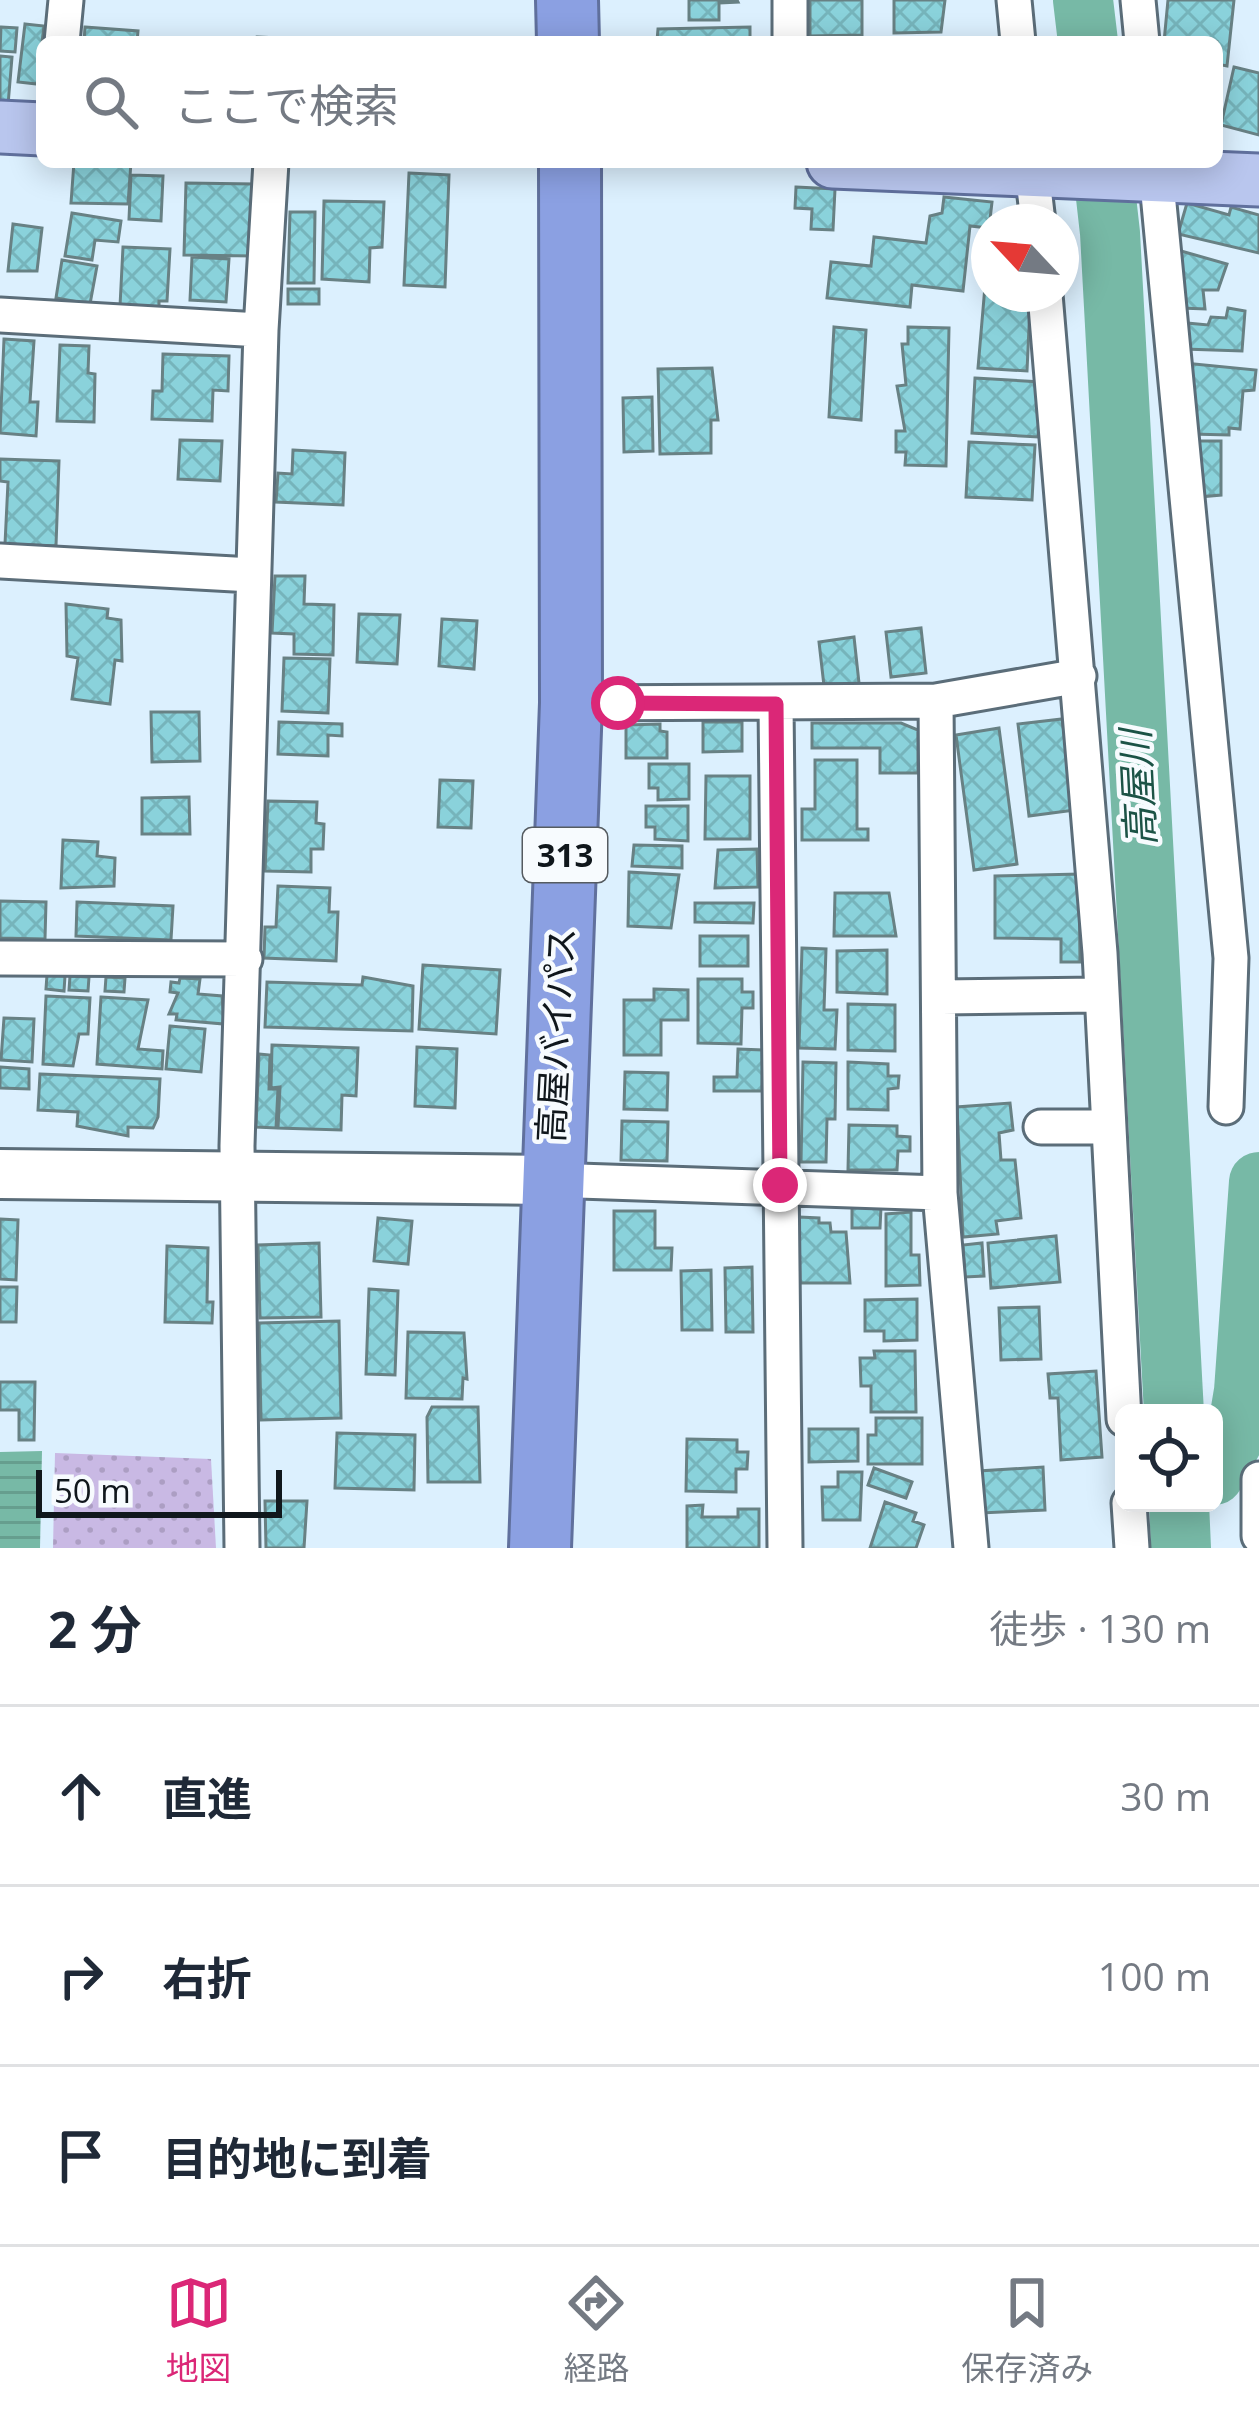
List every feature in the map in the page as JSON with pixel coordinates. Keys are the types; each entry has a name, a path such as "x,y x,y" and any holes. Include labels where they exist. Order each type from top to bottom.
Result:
{"highway":[{"path":"567,0 568,36"},
{"name":"高屋バイパス","path":"540,1548 549,1180 572,703 570,168"}],"main road":[{"path":"0,127 36,129"},
{"path":"894,168 1037,182 1151,172 1259,181"}],"street":[{"path":"63,36 66,0"},
{"path":"790,0 790,36"},
{"path":"1014,0 1017,36"},
{"path":"1138,0 1141,36"},
{"path":"242,1548 237,1177 261,330 271,168"},
{"path":"1151,172 1231,958 1226,1107"},
{"path":"1047,312 1100,953 1098,995 1123,1404"},
{"path":"0,315 261,330"},
{"path":"0,561 253,575"},
{"path":"572,703 936,701 1078,676"},
{"path":"936,701 940,1193 971,1548"},
{"path":"776,704 785,1548"},
{"path":"0,958 245,959"},
{"path":"942,997 1098,995"},
{"path":"1041,1127 1106,1127"},
{"path":"0,1174 549,1180 940,1193"},
{"path":"1259,1479 1259,1536"},
{"path":"1130,1512 1132,1548"}],"shaded area":[{"path":"42,1451 40,1548 0,1548 0,1452"},
{"path":"55,1453 211,1459 216,1548 53,1548"}],"building":[{"path":"689,0 738,2 719,3 719,20 689,20"},
{"path":"810,0 862,0 862,35 810,36"},
{"path":"894,0 945,0 941,32 894,33"},
{"path":"1168,0 1234,0 1227,66 1223,65 1223,36 1165,36"},
{"path":"25,24 44,26 43,36 36,36 36,84 18,82"},
{"path":"1,27 17,28 15,52 0,51"},
{"path":"85,27 138,31 138,36 84,36"},
{"path":"750,27 750,36 657,36 658,29"},
{"path":"0,56 12,57 8,105 0,105"},
{"path":"1234,67 1259,73 1259,135 1223,126"},
{"path":"74,168 131,168 128,204 71,203"},
{"path":"409,173 449,175 445,287 404,285"},
{"path":"131,175 163,176 161,221 129,219"},
{"path":"186,183 255,184 254,256 184,255"},
{"path":"796,187 835,189 833,230 811,229 812,209 795,208"},
{"path":"944,197 992,202 971,204 963,291 912,285 910,307 827,298 831,262 871,266 874,237 926,243 930,216 942,213"},
{"path":"324,201 384,202 382,247 370,248 369,282 322,279"},
{"path":"1187,203 1229,215 1231,207 1259,215 1259,253 1178,234"},
{"path":"290,212 315,212 314,283 288,283"},
{"path":"72,213 121,221 118,242 95,240 92,260 65,256"},
{"path":"13,224 42,228 37,271 8,271"},
{"path":"123,247 170,249 167,301 159,301 159,307 120,306"},
{"path":"1174,249 1227,264 1218,290 1203,290 1205,309 1181,308"},
{"path":"192,257 229,259 226,302 190,300"},
{"path":"62,260 97,266 90,304 56,298"},
{"path":"288,289 319,289 319,304 288,304"},
{"path":"1228,308 1245,311 1242,351 1184,349 1186,323 1208,325 1211,317 1226,318"},
{"path":"983,312 1030,312 1027,371 978,368"},
{"path":"834,327 866,330 861,420 829,417"},
{"path":"908,327 949,328 946,466 905,465 906,452 896,452 896,431 905,431 897,386 906,385 902,344 908,344"},
{"path":"4,339 34,341 30,402 38,402 36,436 0,433"},
{"path":"60,345 89,346 88,373 95,374 94,422 57,421"},
{"path":"163,354 229,356 228,391 213,390 212,421 152,419 153,391 162,391"},
{"path":"1184,363 1256,370 1254,390 1243,391 1240,429 1229,428 1229,435 1191,434"},
{"path":"712,368 718,420 711,420 711,453 660,454 658,369"},
{"path":"975,378 1041,382 1038,437 972,433"},
{"path":"652,397 653,451 624,452 623,398"},
{"path":"180,440 222,441 220,481 178,479"},
{"path":"1197,441 1221,441 1221,495 1198,497"},
{"path":"969,442 1035,445 1032,500 966,497"},
{"path":"293,450 345,453 343,505 276,502 278,473 292,474"},
{"path":"0,459 59,461 56,546 5,544 8,482 0,481"},
{"path":"275,576 305,576 304,604 334,605 333,655 294,654 294,634 272,633"},
{"path":"66,604 108,609 107,618 121,620 122,661 115,660 110,704 72,699 78,658 67,656"},
{"path":"359,614 400,615 397,664 357,662"},
{"path":"442,619 477,621 474,669 439,666"},
{"path":"921,628 926,673 891,677 886,632"},
{"path":"854,637 859,683 824,686 819,642"},
{"path":"284,658 330,659 328,713 282,711"},
{"path":"151,712 199,712 200,761 152,762"},
{"path":"1062,719 1075,810 1029,816 1018,724"},
{"path":"279,722 342,724 342,736 328,735 328,756 278,754"},
{"path":"703,722 742,722 742,751 703,752"},
{"path":"812,723 901,723 918,730 918,773 880,773 880,748 812,748"},
{"path":"660,724 660,731 667,732 667,758 626,758 626,725"},
{"path":"999,728 1017,864 974,870 956,735"},
{"path":"815,760 857,760 857,829 868,829 868,840 802,840 802,809 815,809"},
{"path":"649,764 689,764 689,799 658,800 658,788 649,788"},
{"path":"706,776 750,776 750,839 705,839"},
{"path":"440,780 473,781 471,828 438,827"},
{"path":"189,797 190,834 142,834 142,798"},
{"path":"268,801 317,802 316,823 324,824 323,849 311,849 311,872 265,871"},
{"path":"646,806 688,806 688,841 655,839 655,827 646,827"},
{"path":"63,840 98,842 97,856 115,858 114,886 61,888"},
{"path":"634,845 682,846 682,868 632,866"},
{"path":"757,849 758,887 715,888 718,850"},
{"path":"629,872 679,875 671,928 628,926"},
{"path":"1079,874 1080,962 1061,962 1061,939 995,938 995,876"},
{"path":"278,886 330,888 329,912 338,912 336,961 264,958 265,927 276,927"},
{"path":"835,893 889,893 896,936 834,936"},
{"path":"0,901 46,902 45,939 0,938"},
{"path":"77,902 173,906 171,940 76,936"},
{"path":"695,903 754,903 753,923 695,922"},
{"path":"700,936 748,936 748,966 700,966"},
{"path":"802,948 826,949 824,1010 837,1010 835,1049 799,1048"},
{"path":"887,950 887,994 837,992 837,951"},
{"path":"423,965 500,970 496,1034 419,1029"},
{"path":"47,975 65,976 64,991 46,989"},
{"path":"70,976 89,977 88,991 69,990"},
{"path":"106,977 125,978 124,992 105,991"},
{"path":"363,977 413,986 412,1031 265,1027 267,982 362,985"},
{"path":"180,978 200,979 198,994 222,996 224,1024 176,1020 177,1014 169,1014 178,993 170,992 171,982 179,983"},
{"path":"698,979 742,979 742,992 753,992 753,1008 742,1008 741,1044 698,1043"},
{"path":"654,989 688,990 688,1020 661,1020 661,1055 624,1055 624,1000 654,1000"},
{"path":"46,996 90,998 88,1034 79,1034 73,1066 43,1064"},
{"path":"101,997 148,1000 138,1049 163,1051 162,1069 97,1064"},
{"path":"848,1004 895,1005 895,1051 848,1050"},
{"path":"4,1018 34,1019 32,1062 1,1060"},
{"path":"170,1026 205,1029 201,1072 166,1069"},
{"path":"272,1045 358,1048 356,1096 342,1095 341,1130 278,1128 280,1087 271,1088"},
{"path":"417,1047 457,1049 455,1108 415,1106"},
{"path":"738,1049 763,1050 762,1091 714,1091 714,1077 737,1077"},
{"path":"259,1054 270,1055 269,1089 278,1089 276,1128 256,1127"},
{"path":"803,1062 836,1063 835,1119 827,1119 826,1162 801,1162"},
{"path":"848,1062 888,1064 888,1076 899,1076 898,1088 888,1089 888,1110 848,1109"},
{"path":"0,1067 29,1069 29,1089 0,1088"},
{"path":"625,1072 668,1073 667,1110 624,1109"},
{"path":"40,1074 160,1079 158,1117 153,1128 128,1127 128,1136 77,1126 78,1112 38,1110"},
{"path":"1010,1103 1013,1130 999,1133 1001,1160 1015,1160 1021,1218 996,1221 998,1234 963,1237 957,1107"},
{"path":"622,1121 668,1122 667,1161 621,1160"},
{"path":"849,1125 897,1126 897,1136 910,1137 910,1151 898,1151 897,1170 848,1170"},
{"path":"852,1207 881,1207 880,1228 852,1228"},
{"path":"614,1211 655,1211 655,1248 672,1248 671,1270 614,1270"},
{"path":"911,1212 911,1255 919,1255 920,1285 886,1286 886,1214"},
{"path":"799,1217 819,1218 819,1223 830,1223 831,1232 846,1232 850,1283 800,1283"},
{"path":"378,1218 412,1221 408,1264 374,1261"},
{"path":"0,1219 18,1220 16,1280 0,1279"},
{"path":"1056,1236 1060,1282 991,1288 988,1243"},
{"path":"319,1243 321,1317 260,1318 258,1245"},
{"path":"982,1243 984,1276 965,1277 963,1245"},
{"path":"167,1246 208,1248 207,1302 213,1302 212,1323 165,1322"},
{"path":"752,1267 753,1332 726,1332 725,1268"},
{"path":"711,1270 712,1330 682,1330 681,1271"},
{"path":"0,1287 17,1287 16,1322 0,1322"},
{"path":"369,1289 398,1291 395,1375 366,1374"},
{"path":"917,1299 917,1340 884,1341 884,1331 865,1331 865,1300"},
{"path":"1039,1307 1041,1359 1001,1360 999,1308"},
{"path":"339,1321 341,1418 261,1420 259,1323"},
{"path":"408,1332 464,1333 467,1379 463,1378 462,1399 406,1398"},
{"path":"874,1351 915,1351 916,1412 871,1412 871,1386 861,1386 860,1358 875,1358"},
{"path":"1096,1371 1102,1457 1061,1460 1058,1398 1050,1398 1048,1374"},
{"path":"0,1382 35,1382 34,1440 19,1440 19,1410 0,1410"},
{"path":"432,1407 478,1407 480,1482 428,1482 427,1417"},
{"path":"876,1418 922,1418 922,1464 868,1464 868,1435 876,1435"},
{"path":"809,1429 858,1429 858,1461 809,1462"},
{"path":"337,1433 415,1435 414,1490 335,1488"},
{"path":"687,1439 737,1440 737,1452 748,1452 747,1469 736,1469 736,1492 686,1491"},
{"path":"1043,1467 1045,1510 981,1513 979,1471"},
{"path":"874,1468 912,1482 906,1498 868,1485"},
{"path":"838,1472 862,1472 860,1520 823,1520 822,1487 838,1487"},
{"path":"265,1501 307,1501 304,1548 266,1548"},
{"path":"885,1502 916,1513 913,1521 924,1525 916,1548 870,1548"},
{"path":"703,1505 702,1517 738,1517 738,1509 759,1509 759,1548 687,1548 687,1506"}],"waterway":[{"name":"高屋川","path":"1083,0 1087,36"},
{"name":"高屋川","path":"1103,168 1174,1404"},
{"path":"1223,1459 1237,1433 1244,1391 1259,1182"},
{"name":"高屋川","path":"1179,1512 1181,1548"}],"route":[{"path":"618,703 776,704 780,1185"}]}
